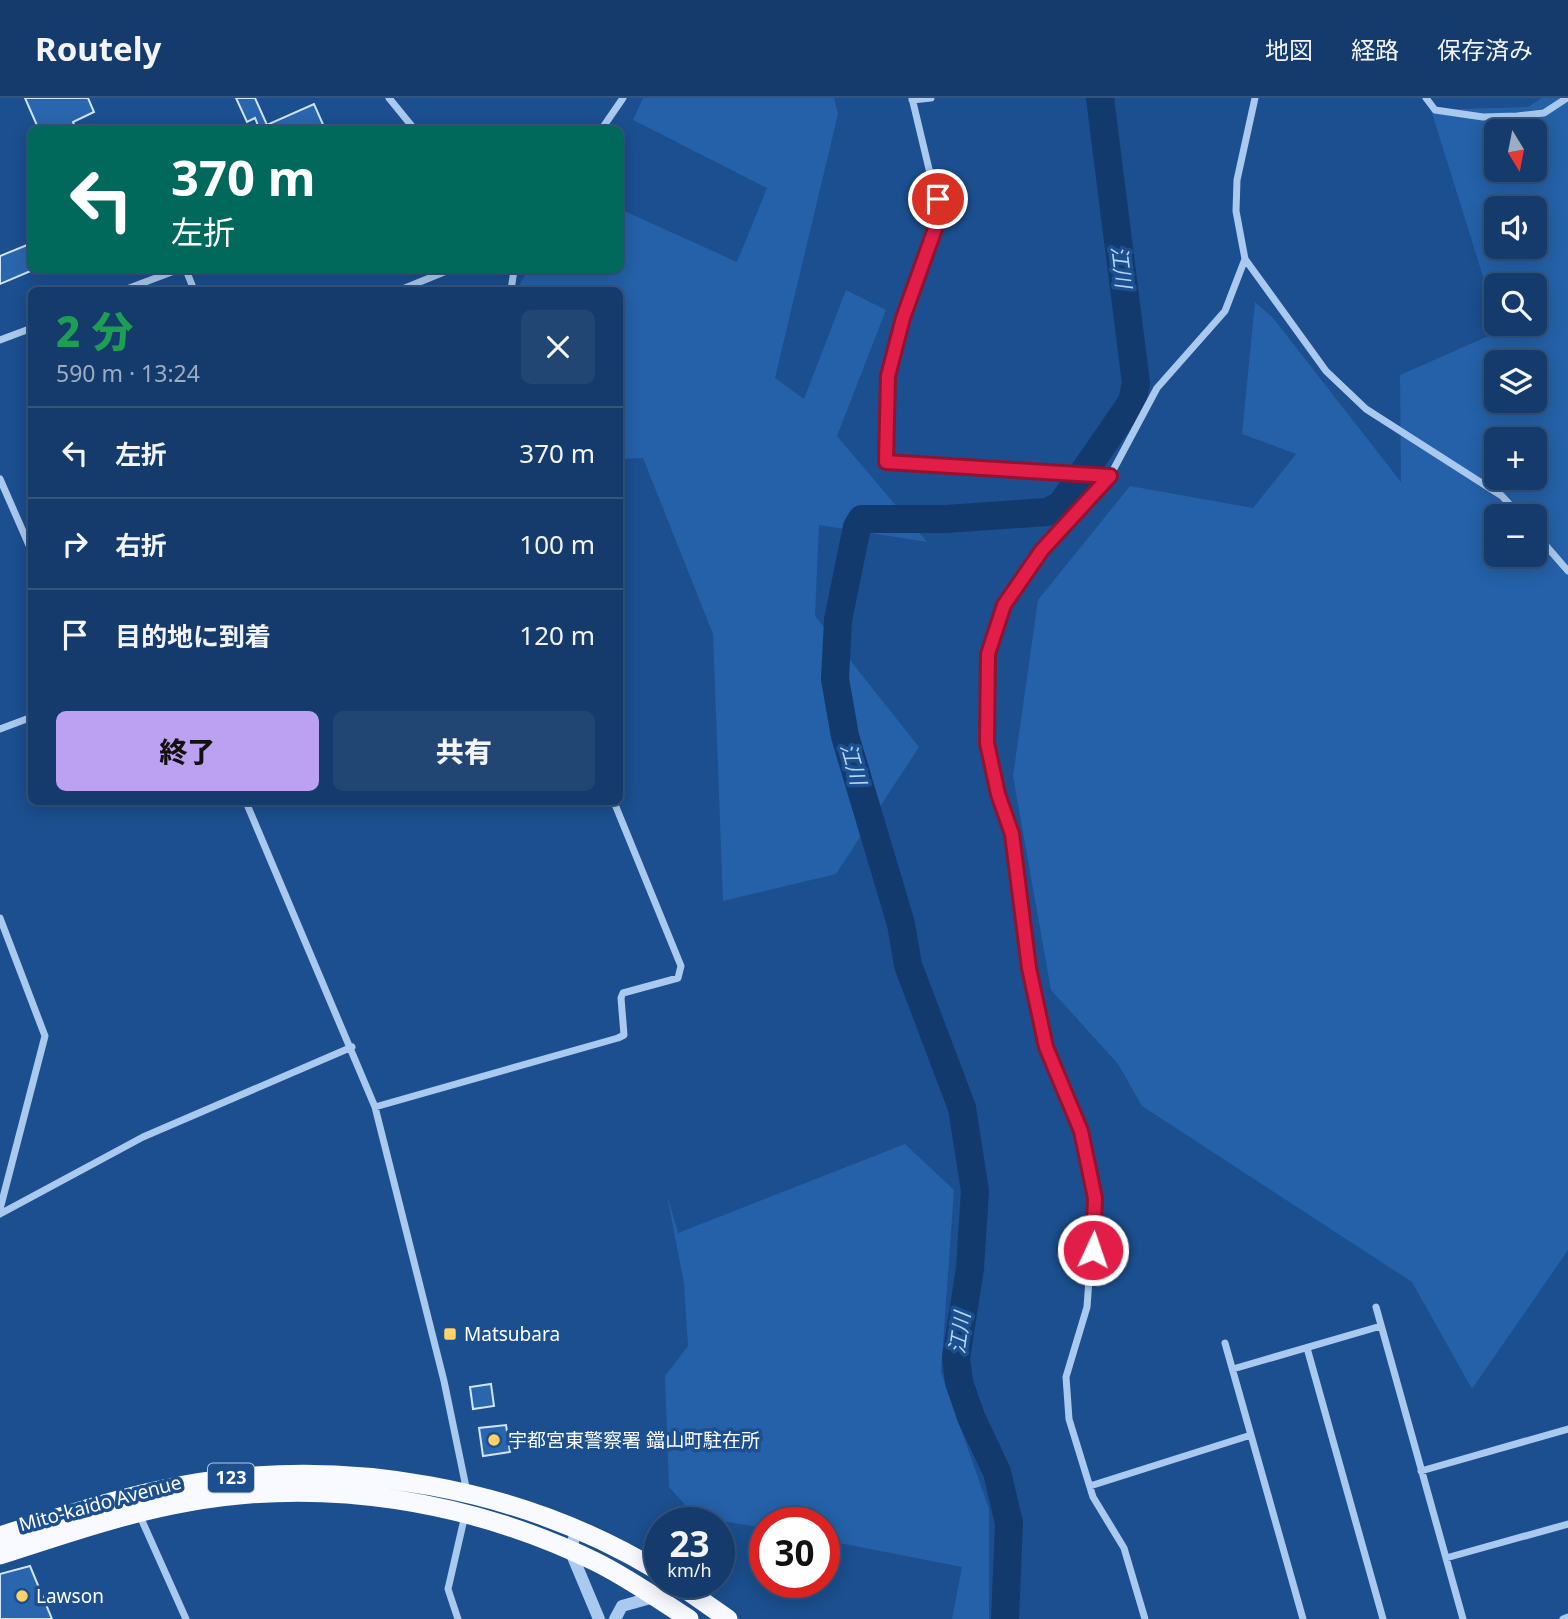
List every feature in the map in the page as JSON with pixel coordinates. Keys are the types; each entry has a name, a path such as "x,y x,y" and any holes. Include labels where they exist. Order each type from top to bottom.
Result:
{"highway":[{"name":"Mito-kaido Avenue","path":"0,1536 130,1497 183,1485 248,1476 359,1477 468,1494 516,1506 611,1544 644,1563"},
{"name":"Mito-kaido Avenue","path":"0,1555 138,1512 227,1497 324,1492 407,1501 512,1528 570,1550 622,1576 644,1590"},
{"name":"Mito-kaido Avenue","path":"656,1598 689,1619"},
{"path":"698,1598 728,1619"}],"street":[{"path":"389,98 412,126"},
{"path":"604,126 623,98"},
{"path":"931,98 912,99 940,215 903,318 888,376 886,462 1110,476"},
{"path":"1255,98 1237,180 1236,211 1245,259 1326,371 1366,409 1502,496 1509,504"},
{"path":"1426,98 1435,110 1483,117 1544,113 1567,98"},
{"path":"1145,1619 1124,1548 1090,1486 1069,1419 1066,1377 1087,1307 1095,1198 1081,1131 1046,1047 1029,968 1012,834 998,794 987,743 988,654 1004,605 1011,594 1042,550 1110,476 1157,388 1224,311 1245,259"},
{"path":"132,287 169,273"},
{"path":"407,287 442,273"},
{"path":"0,340 28,330"},
{"path":"0,479 28,543"},
{"path":"1547,547 1568,571"},
{"path":"0,729 28,718"},
{"path":"247,805 352,1047 375,1107 447,1394 468,1494 448,1589 458,1619"},
{"path":"375,1107 618,1038 624,1035 621,998 623,993 678,978 681,965 615,805"},
{"path":"0,918 45,1036 0,1209"},
{"path":"0,1214 143,1137 352,1047"},
{"path":"0,1165 10,1168"},
{"path":"1376,1307 1463,1619"},
{"path":"1233,1369 1381,1326"},
{"path":"1225,1343 1303,1619"},
{"path":"1307,1348 1383,1619"},
{"path":"1421,1471 1568,1429"},
{"path":"1090,1486 1251,1435"},
{"path":"138,1512 186,1619"},
{"path":"1446,1558 1568,1524"},
{"path":"577,1530 570,1550 599,1619"},
{"path":"615,1619 622,1606 650,1598"},
{"path":"1563,1619 1568,1618"}],"shaded area":[{"path":"643,98 834,98 838,114 775,378 804,399 846,290 886,310 837,436 927,542 819,525 815,616 919,747 836,874 723,901 713,634 643,458 623,459 623,287 520,287 520,284 526,273 623,273 623,210 737,262 767,188 633,120"},
{"path":"1542,98 1568,98 1568,1250 1472,1389 1412,1282 1142,1106 1118,1064 1051,990 1013,776 1038,600 1130,486 1253,508 1296,454 1242,434 1255,302 1273,318 1401,482 1400,375 1489,336 1547,336 1547,273 1484,273 1484,280 1431,110 1528,107"},
{"path":"905,1144 954,1190 941,1372 989,1509 989,1619 952,1619 962,1567 840,1543 840,1507 749,1507 749,1525 735,1523 735,1507 687,1507 669,1487 665,1376 688,1346 684,1284 667,1195 678,1233"}],"building":[{"path":"25,98 88,98 94,112 73,122 74,126 37,126"},
{"path":"236,98 255,98 267,125 314,104 324,126 258,126 255,118 247,122"},
{"path":"28,245 28,272 0,284 0,256"},
{"path":"491,1384 494,1406 473,1409 470,1387"},
{"name":"宇都宮東警察署 鐺山町駐在所","path":"506,1425 510,1452 483,1456 479,1428"},
{"name":"Lawson","path":"30,1566 52,1619 0,1619 0,1574"}],"waterway":[{"name":"江川","path":"1005,1619 1009,1523 997,1472 971,1417 959,1382 956,1358 970,1268 975,1191 962,1108 908,965 901,924 845,736 835,679 838,620 857,527 862,519 946,519 1047,512 1061,505 1132,402 1136,383 1100,98"}],"place":[{"name":"Matsubara","path":"450,1334"},
{"name":"宇都宮東警察署 鐺山町駐在所","path":"494,1440"},
{"name":"Lawson","path":"22,1596"}],"route":[{"path":"938,199 940,215 903,318 888,376 886,462 1110,476 1042,550 1004,605 988,654 987,743 998,794 1012,834 1029,968 1046,1047 1081,1131 1095,1198 1093,1250"}]}
